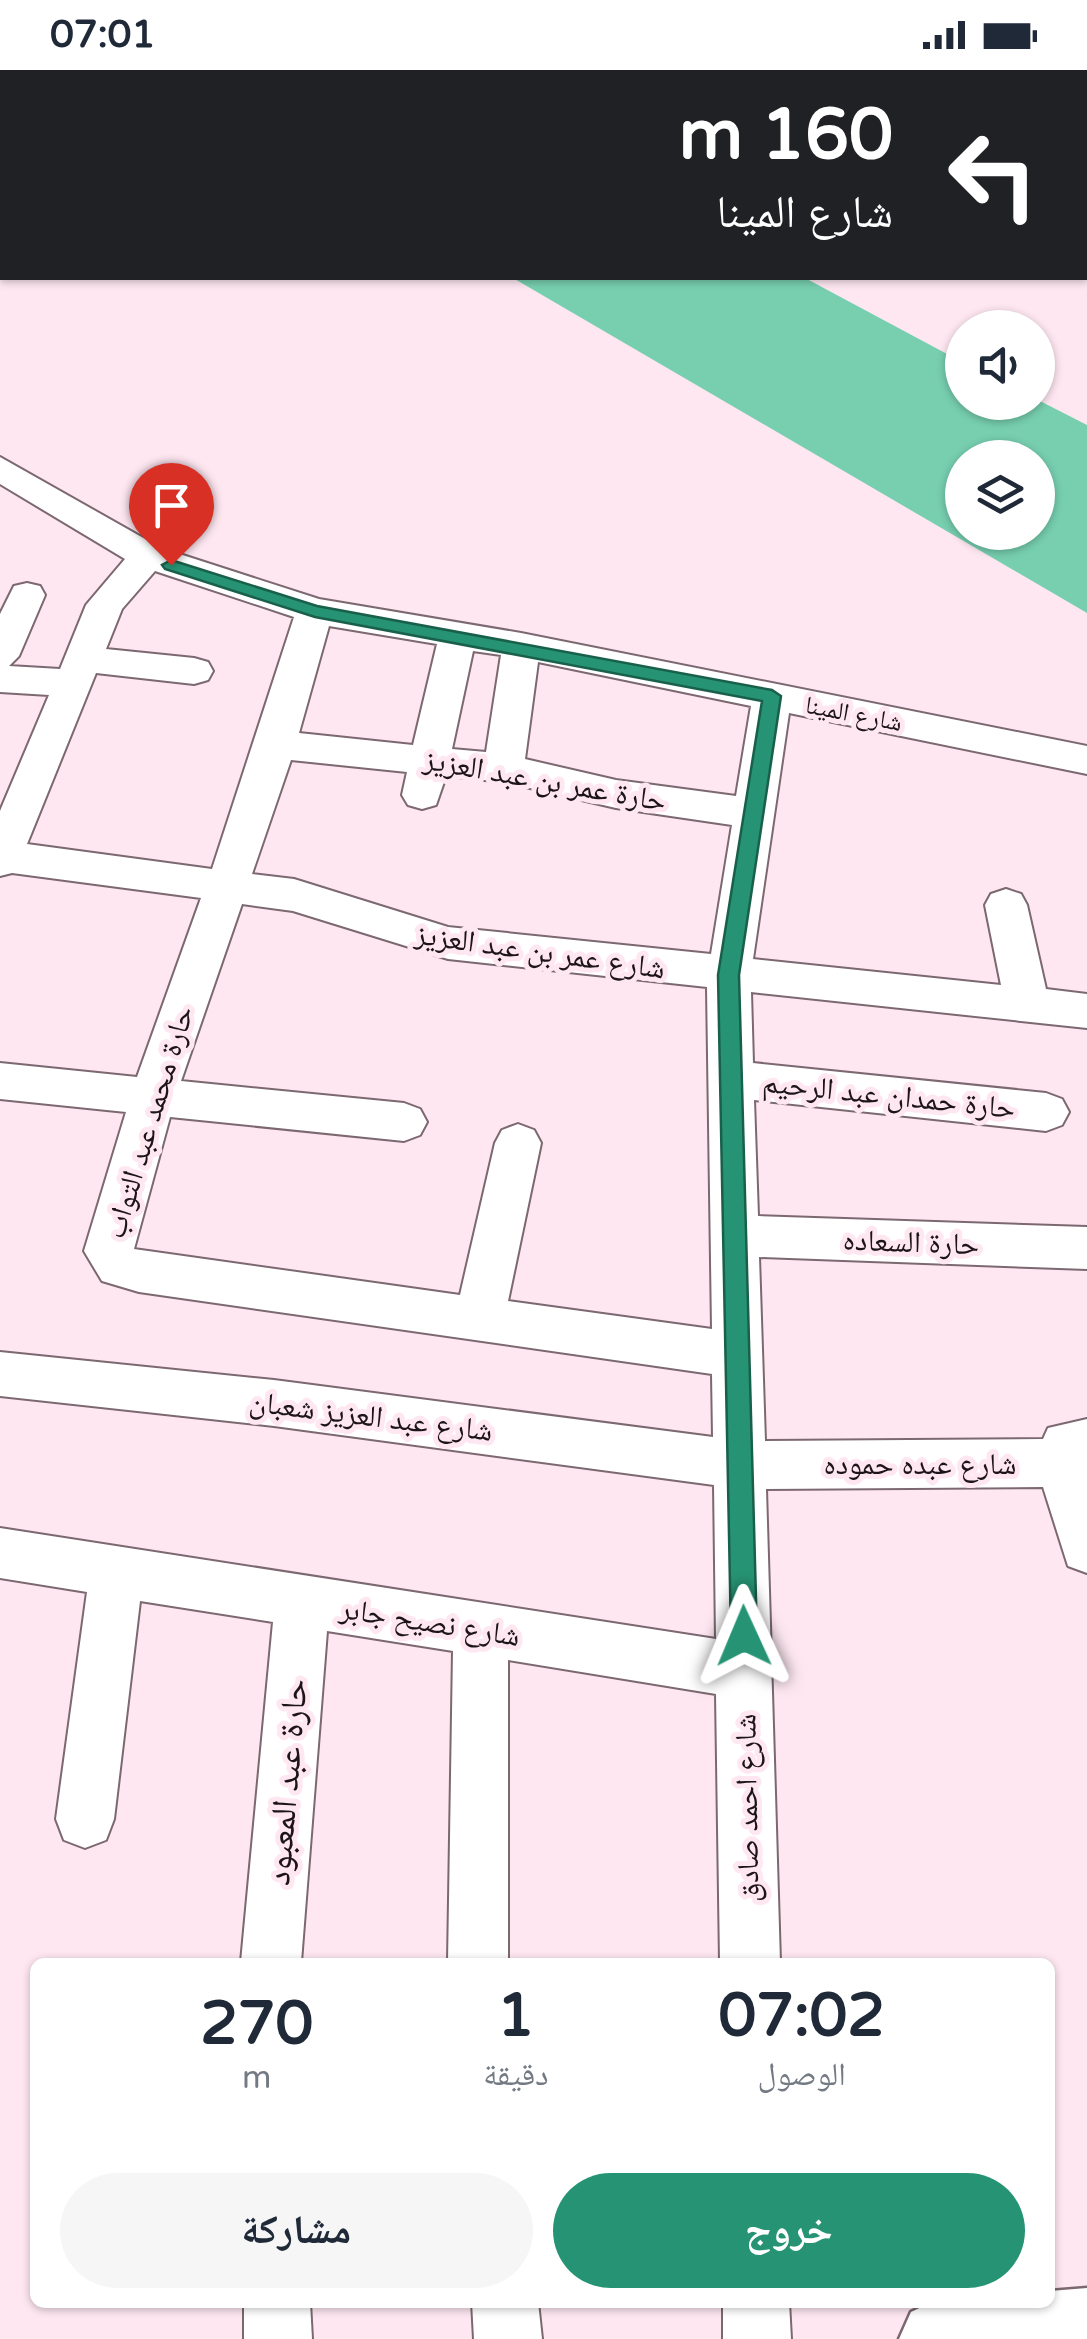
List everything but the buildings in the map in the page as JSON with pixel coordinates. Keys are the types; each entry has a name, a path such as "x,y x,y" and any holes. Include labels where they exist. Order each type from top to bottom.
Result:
{"highway":[{"path":"938,2339 1087,2327"}],"street":[{"name":"شارع المينا","path":"0,468 86,524 148,556 315,611 521,646 1085,764"},
{"path":"1,858 104,605 148,556"},
{"path":"0,656 27,595"},
{"name":"حارة محمد عبد التواب","path":"315,611 276,745 153,1097 108,1251 120,1266 738,1355"},
{"path":"426,777 458,635"},
{"path":"504,768 521,646"},
{"path":"0,679 79,671 194,671"},
{"name":"شارع احمد صادق","path":"750,1958 729,975 772,696"},
{"name":"حارة عمر بن عبد العزيز","path":"276,745 426,777 504,768 616,794 754,813"},
{"name":"شارع عمر بن عبد العزيز","path":"1,858 228,885 323,901 423,938 1087,1013"},
{"path":"1006,905 1027,1005"},
{"name":"حارة حمدان عبد الرحيم","path":"732,1079 1046,1112"},
{"path":"0,1081 404,1122"},
{"path":"479,1319 518,1143"},
{"name":"حارة السعاده","path":"734,1236 1087,1248"},
{"name":"شارع عبد العزيز شعبان","path":"0,1374 274,1403 741,1465"},
{"path":"1074,1451 1087,1548"},
{"name":"شارع عبده حموده","path":"741,1465 1074,1451"},
{"name":"شارع نصيح جابر","path":"0,1552 480,1632 744,1670"},
{"path":"85,1820 117,1570"},
{"name":"حارة عبد المعبود","path":"271,1958 302,1601"},
{"path":"478,1958 480,1632"},
{"path":"277,2308 278,2339"},
{"path":"505,2308 508,2339"},
{"path":"756,2308 757,2339"}],"shaded area":[{"path":"516,280 809,280 945,353 945,420 1055,420 1055,409 1087,425 1087,613 979,550 1055,550 1055,440 945,440 945,530"}],"route":[{"path":"171,565 315,611 521,646 772,696 729,975 744,1636"}]}
